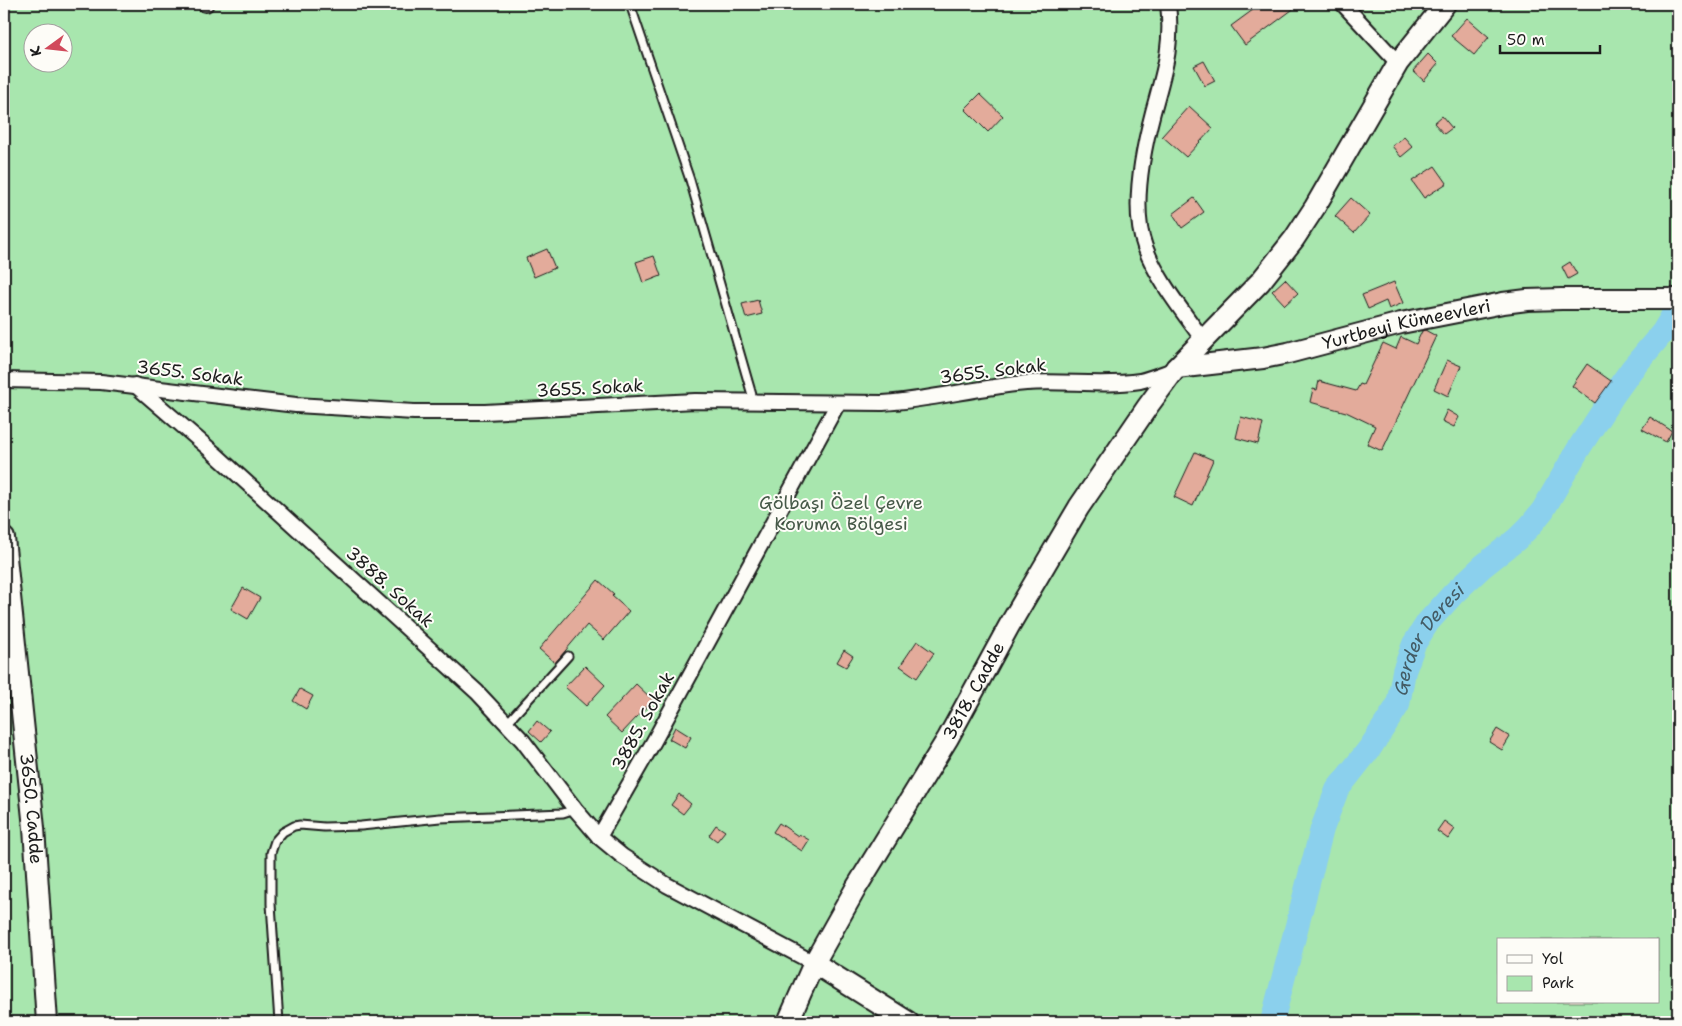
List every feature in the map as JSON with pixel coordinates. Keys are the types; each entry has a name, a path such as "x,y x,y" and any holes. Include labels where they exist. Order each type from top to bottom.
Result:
{"street":[{"path":"1168,4 1170,29 1168,59 1147,138 1139,203 1139,223 1145,246 1162,281 1203,340"},
{"path":"1343,4 1398,63"},
{"path":"1176,368 1260,282 1294,239 1316,208 1398,63 1445,4"},
{"name":"Yurtbeyi Kümeevleri","path":"1176,368 1288,353 1401,323 1503,303 1562,299 1675,299"},
{"name":"3655. Sokak","path":"4,380 84,381 135,385 296,405 414,412 485,412 695,401 838,403 908,401 1029,382 1110,384 1129,382 1154,377 1176,368"},
{"name":"3818. Cadde","path":"788,1022 814,963 856,888 948,738 1009,626 1074,514 1176,368"},
{"name":"3888. Sokak","path":"135,385 214,453 451,668 507,722 599,837"},
{"name":"3885. Sokak","path":"599,837 654,741 838,403"},
{"name":"3650. Cadde","path":"4,538 34,828 47,1022"},
{"path":"599,837 622,856 667,884 814,963 908,1022"}],"lane":[{"path":"630,4 690,180 754,402"},
{"path":"507,722 568,656"},
{"path":"279,1022 271,853 275,841 283,832 300,825 324,827 361,826 440,818 563,813 576,810"}],"green space":[{"name":"Gölbaşı Özel Çevre Koruma Bölgesi","path":"4,4 1678,4 1678,1022 4,1022"}],"building":[{"path":"1261,4 1300,4 1245,45 1231,26"},
{"path":"1467,18 1489,37 1474,55 1451,36"},
{"path":"1428,54 1438,64 1424,81 1413,71"},
{"path":"1204,61 1215,81 1205,86 1194,66"},
{"path":"980,94 1003,116 988,132 965,109"},
{"path":"1189,106 1213,128 1186,157 1162,136"},
{"path":"1442,116 1452,128 1444,134 1434,123"},
{"path":"1404,137 1413,147 1401,157 1392,146"},
{"path":"1435,166 1447,183 1424,198 1412,181"},
{"path":"1194,198 1204,212 1182,228 1173,214"},
{"path":"1351,198 1370,215 1354,233 1335,216"},
{"path":"547,249 555,268 534,277 526,258"},
{"path":"654,256 661,276 643,283 636,262"},
{"path":"1570,262 1577,274 1568,279 1562,267"},
{"path":"1285,279 1298,293 1285,305 1272,291"},
{"path":"1394,282 1403,303 1389,309 1386,301 1368,309 1362,295"},
{"path":"758,300 762,314 746,318 742,304"},
{"path":"1425,330 1436,336 1382,451 1367,444 1375,426 1346,412 1310,402 1313,389 1317,390 1319,381 1356,391 1360,384 1363,385 1383,343 1396,349 1401,337 1416,344 1422,331"},
{"path":"1447,360 1461,366 1448,396 1434,389"},
{"path":"1587,364 1611,381 1595,403 1572,386"},
{"path":"1447,410 1459,417 1454,427 1442,421"},
{"path":"1241,417 1263,423 1258,444 1236,438"},
{"path":"1650,417 1672,431 1666,442 1642,429"},
{"path":"1195,452 1213,460 1193,506 1174,497"},
{"path":"598,580 629,611 604,640 587,625 555,663 539,649"},
{"path":"243,588 260,598 248,619 231,609"},
{"path":"917,641 934,653 917,678 900,666"},
{"path":"844,650 853,656 846,667 837,662"},
{"path":"585,666 605,685 586,706 565,687"},
{"path":"636,684 653,700 622,733 605,717"},
{"path":"300,689 313,696 306,709 293,701"},
{"path":"537,721 550,732 541,742 529,731"},
{"path":"675,727 691,737 685,748 669,739"},
{"path":"1497,729 1510,737 1502,750 1489,742"},
{"path":"679,794 691,804 683,814 671,805"},
{"path":"1444,821 1455,829 1448,839 1437,831"},
{"path":"779,823 798,836 799,834 809,840 802,851 773,832"},
{"path":"716,825 725,831 717,841 709,835"}],"waterway":[{"name":"Gerder Deresi","path":"1272,1022 1322,829 1337,790 1370,748 1398,705 1404,671 1414,644 1428,622 1454,593 1483,566 1517,539 1543,510 1579,448 1614,394 1663,332 1678,307"}]}
